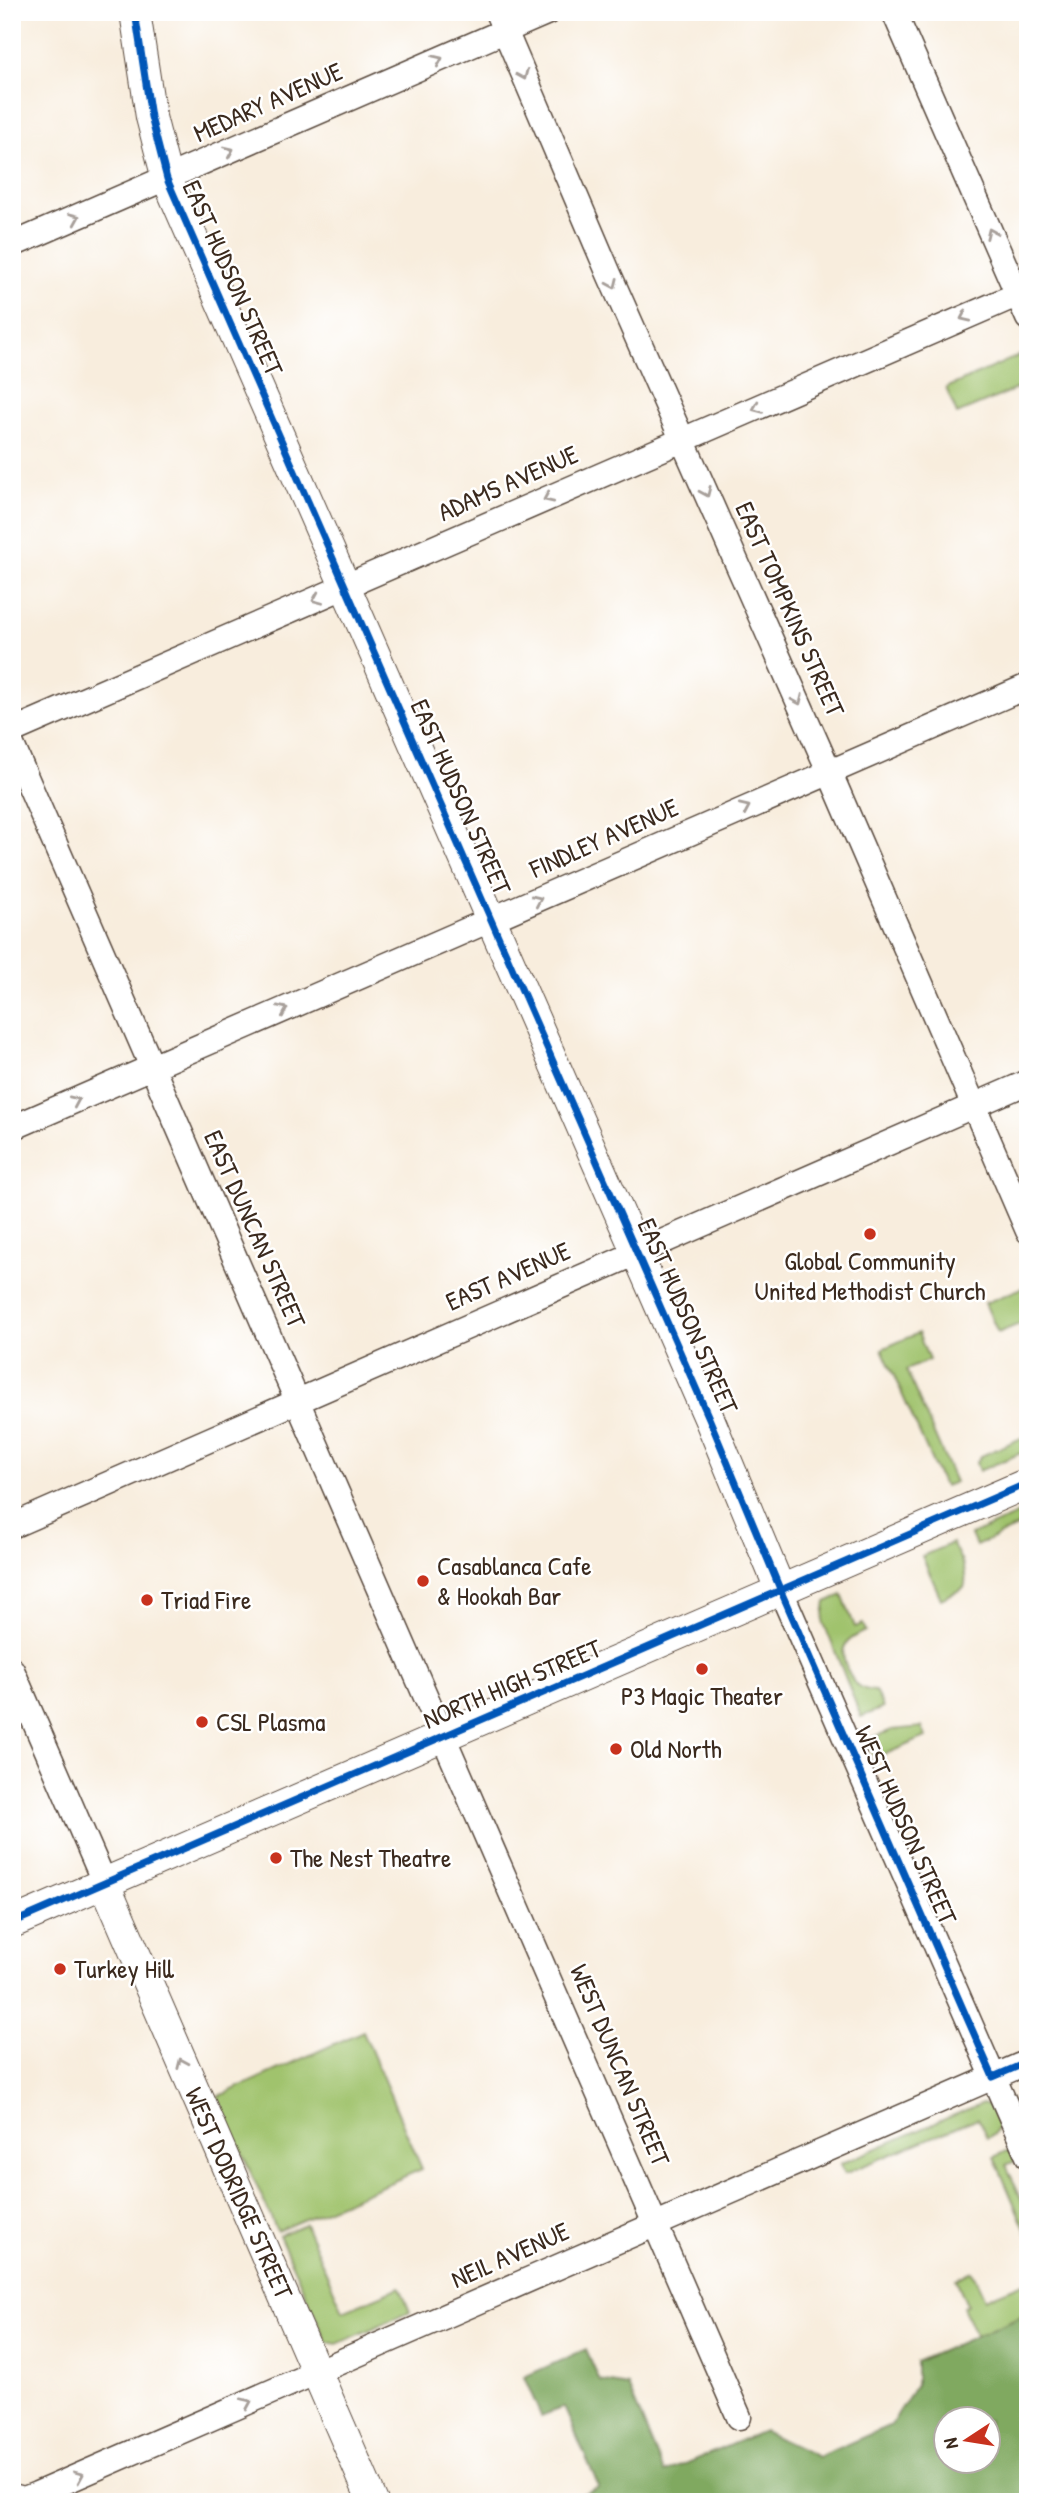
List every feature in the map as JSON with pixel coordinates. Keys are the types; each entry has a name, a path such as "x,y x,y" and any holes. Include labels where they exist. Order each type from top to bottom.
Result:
{"main road":[{"name":"EAST HUDSON STREET","path":"135,12 151,117 167,179 637,1252 746,1503 780,1589"},
{"name":"NORTH HIGH STREET","path":"12,1923 1028,1483"},
{"name":"WEST DODRIDGE STREET","path":"105,1884 373,2502"}],"street":[{"name":"MEDARY AVENUE","path":"12,245 167,179 501,22 548,12"},
{"path":"894,12 1023,292 1028,318"},
{"name":"EAST TOMPKINS STREET","path":"501,22 1028,1231"},
{"name":"ADAMS AVENUE","path":"12,731 1023,292"},
{"name":"FINDLEY AVENUE","path":"12,1128 1028,685"},
{"name":"EAST DUNCAN STREET","path":"12,745 444,1736"},
{"name":"EAST AVENUE","path":"12,1526 1028,1082"},
{"name":"WEST HUDSON STREET","path":"780,1589 1028,2156"},
{"path":"12,1670 105,1884"},
{"name":"WEST DUNCAN STREET","path":"444,1736 739,2417"},
{"name":"NEIL AVENUE","path":"14,2497 31,2496 1028,2062"}],"green space":[{"path":"1020,355 1028,372 1028,384 957,414 946,388"},
{"path":"1027,1286 1028,1329 1024,1322 998,1333 985,1303"},
{"path":"918,1333 929,1360 906,1370 955,1482 945,1486 882,1349"},
{"path":"1028,1435 1028,1450 979,1471 976,1463 981,1456"},
{"path":"1028,1510 1028,1522 976,1546 971,1535"},
{"path":"952,1543 963,1565 964,1588 941,1599 922,1556"},
{"path":"842,1595 855,1627 863,1624 866,1631 845,1645 844,1661 852,1679 864,1689 875,1691 883,1708 861,1717 823,1621 826,1602"},
{"path":"922,1727 926,1737 874,1759 867,1740 892,1730"},
{"path":"363,2031 422,2169 277,2231 217,2097"},
{"path":"982,2103 992,2106 998,2121 996,2132 987,2138 978,2118 844,2174 840,2164"},
{"path":"1006,2151 1015,2151 1018,2160 1006,2165 1028,2214 1028,2236 994,2157"},
{"path":"305,2224 343,2311 400,2287 410,2312 337,2344 327,2342 279,2235"},
{"path":"972,2271 985,2299 1028,2281 1028,2313 976,2336 963,2307 967,2305 956,2279"},
{"path":"1028,2313 1028,2502 572,2502 571,2499 599,2487 564,2407 541,2416 524,2377 586,2349 600,2381 628,2386 664,2473 763,2431 818,2457 891,2425 916,2385 916,2362"}],"cycle path":[{"path":"135,12 151,117 167,179 709,1418 780,1589 993,2077 1028,2062"},
{"path":"12,1923 1028,1483"}],"place":[{"name":"Global Community United Methodist Church","path":"870,1234"},
{"name":"Casablanca Cafe & Hookah Bar","path":"423,1581"},
{"name":"Triad Fire","path":"147,1600"},
{"name":"P3 Magic Theater","path":"702,1669"},
{"name":"CSL Plasma","path":"202,1722"},
{"name":"Old North","path":"616,1749"},
{"name":"The Nest Theatre","path":"276,1858"},
{"name":"Turkey Hill","path":"60,1969"}]}
